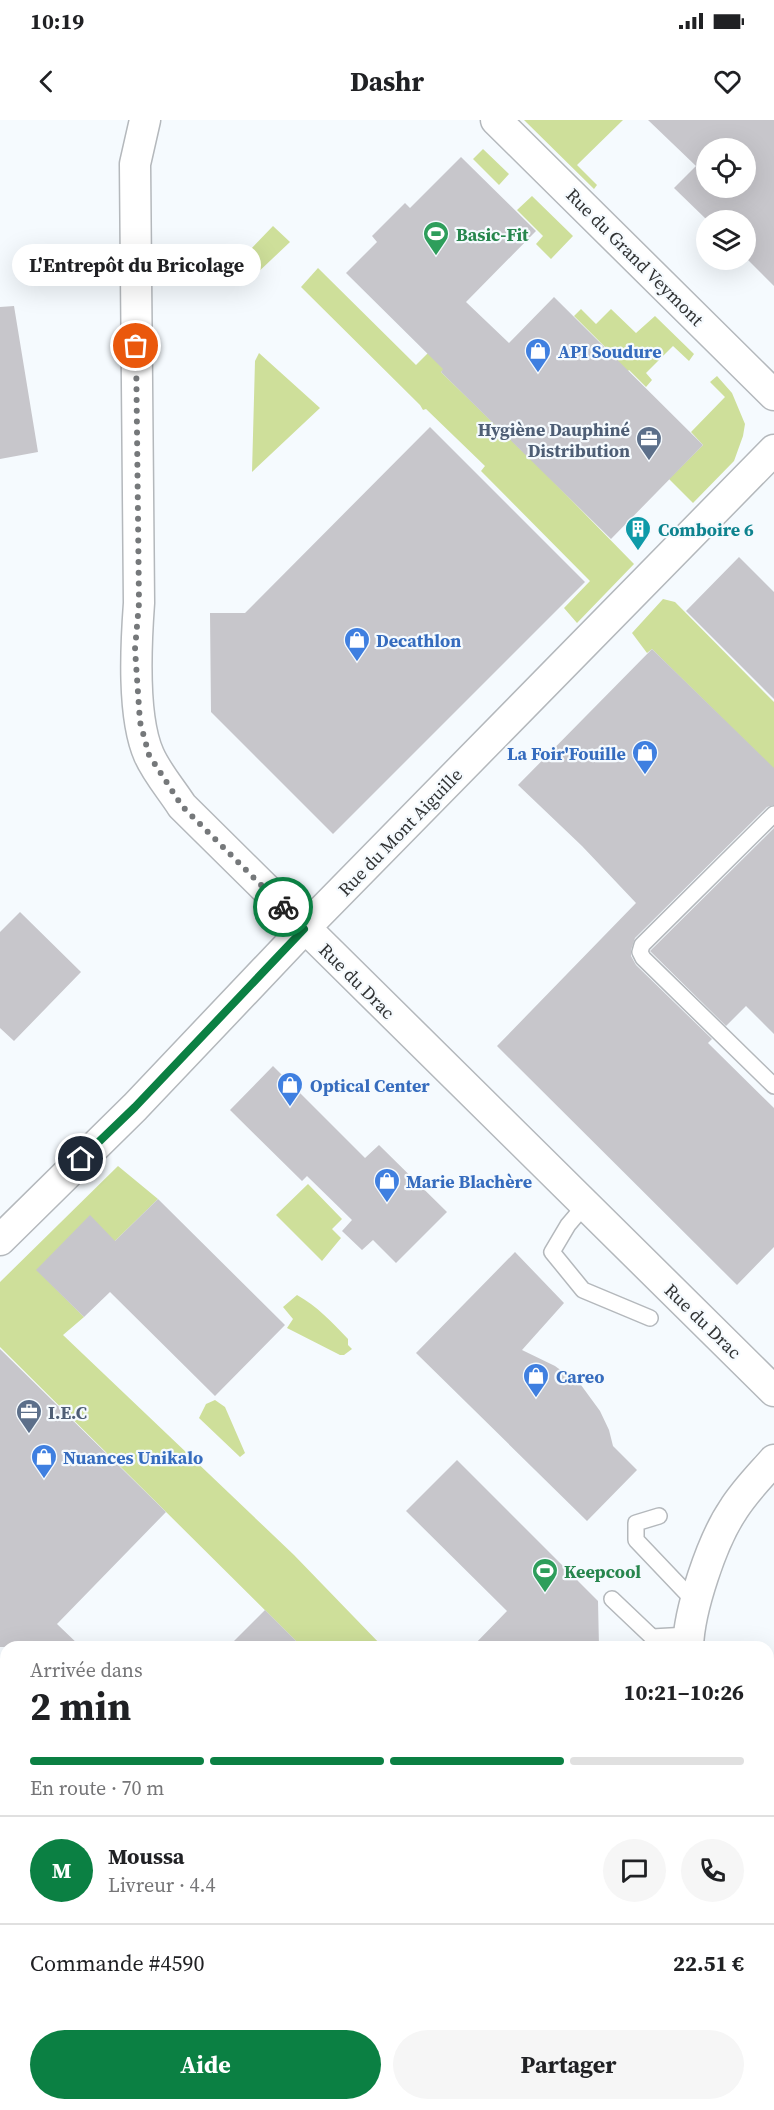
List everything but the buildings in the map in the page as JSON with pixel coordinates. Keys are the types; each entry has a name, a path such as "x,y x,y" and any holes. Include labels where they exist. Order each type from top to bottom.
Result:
{"street":[{"name":"Rue du Drac","path":"145,120 135,164 139,603 135,649 140,722 149,755 182,806 774,1391"},
{"name":"Rue du Grand Veymont","path":"496,120 774,395"},
{"name":"Rue du Mont Aiguille","path":"5,1229 135,1107 304,929 774,450"},
{"path":"688,1641 695,1602 712,1554 732,1511 774,1460"}],"lane":[{"path":"774,814 642,945 640,952 643,958 774,1086"},
{"path":"585,1205 568,1224 552,1252 583,1290 650,1318"},
{"path":"659,1516 636,1523 636,1540 695,1602"},
{"path":"612,1599 652,1637 688,1641"}],"green space":[{"path":"524,120 623,120 577,165 597,185 594,189"},
{"path":"483,149 509,174 499,185 473,159"},
{"path":"532,196 573,236 551,259 536,244 543,236 517,210"},
{"path":"273,226 290,242 252,278 247,271 246,254"},
{"path":"318,268 416,365 445,336 460,352 441,372 522,451 615,357 574,316 581,309 596,324 611,309 636,333 655,316 694,354 689,361 673,346 646,373 652,380 646,387 629,370 537,465 634,564 577,623 564,608 590,581 481,471 485,466 426,409 423,410 301,287"},
{"path":"259,353 320,408 252,472 255,361"},
{"path":"717,376 732,393 745,424 743,436 734,461 693,503 669,479 703,445 691,432 725,397 710,382"},
{"path":"663,599 675,602 774,702 774,796 772,767 652,649 647,653 632,633"},
{"path":"118,1166 158,1199 115,1241 37,1270 84,1317 63,1335 294,1555 377,1641 296,1641 0,1347 0,1282"},
{"path":"308,1184 342,1219 332,1229 341,1238 322,1261 276,1215"},
{"path":"297,1295 331,1321 348,1339 348,1345 352,1349 340,1355 287,1328 293,1319 283,1307"},
{"path":"215,1400 225,1407 245,1453 240,1457 199,1418 206,1404"}],"way so far":[{"path":"136,346 139,603 135,649 140,722 149,755 182,806 283,907"}],"place":[{"name":"Basic-Fit","path":"436,257"},
{"name":"L'Entrepôt du Bricolage","path":"136,346"},
{"name":"API Soudure","path":"538,374"},
{"name":"Hygiène Dauphiné Distribution","path":"649,462"},
{"name":"Comboire 6","path":"638,552"},
{"name":"Decathlon","path":"357,663"},
{"name":"La Foir'Fouille","path":"645,776"},
{"name":"Optical Center","path":"290,1108"},
{"name":"Marie Blachère","path":"387,1204"},
{"name":"Careo","path":"536,1399"},
{"name":"I.E.C","path":"29,1435"},
{"name":"Nuances Unikalo","path":"44,1480"},
{"name":"Keepcool","path":"545,1594"}],"route":[{"path":"81,1159 135,1107 304,929 283,907"}]}
